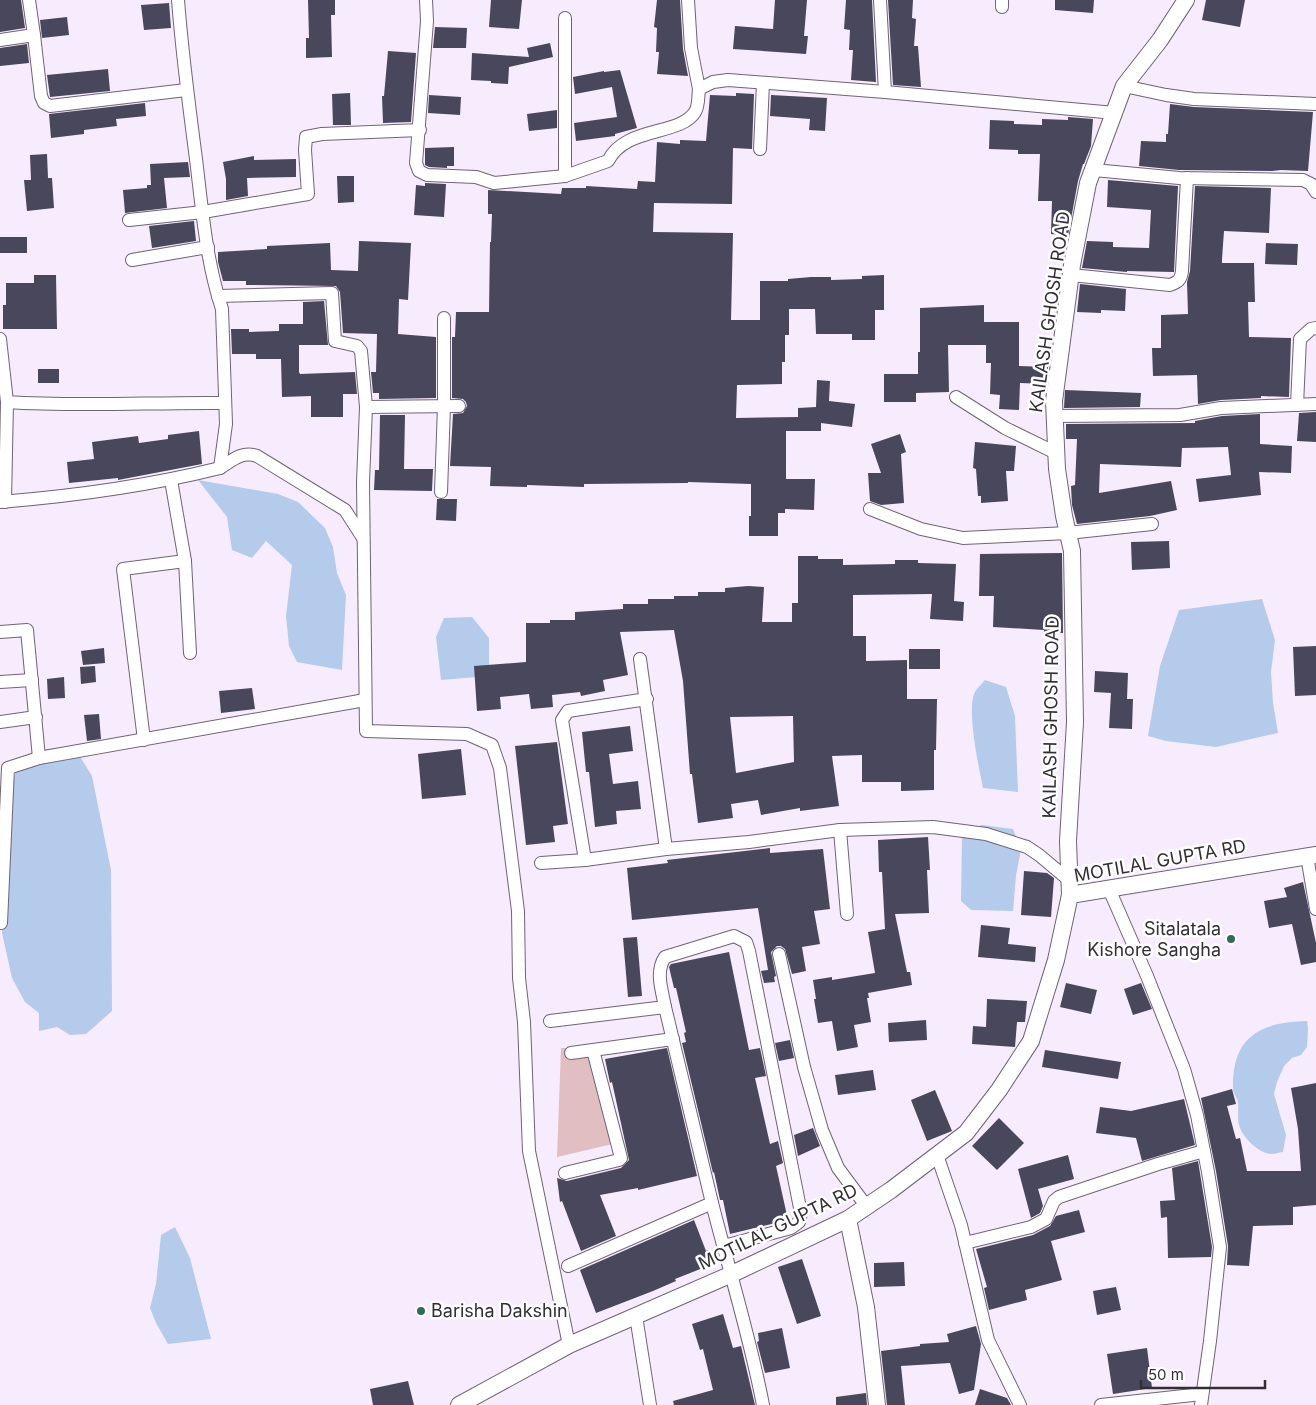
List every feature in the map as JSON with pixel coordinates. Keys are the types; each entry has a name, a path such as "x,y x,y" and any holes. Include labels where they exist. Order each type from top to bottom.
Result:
{"street":[{"path":"29,0 41,96 44,103 50,106 186,90"},
{"path":"178,0 186,90 208,248 222,309 226,424 220,468"},
{"path":"426,0 427,21 416,163 419,171 427,175 476,177 494,183 565,176 608,161 612,152 625,142 688,120 696,110 699,89 691,48 688,0"},
{"path":"880,0 885,92"},
{"name":"KAILASH GHOSH ROAD","path":"1070,888 1068,842 1075,722 1072,551 1057,469 1054,401 1071,275 1088,183 1124,86 1160,40 1186,0"},
{"path":"565,18 565,176"},
{"path":"0,40 34,35"},
{"path":"699,89 714,82 728,80 885,92 1115,114"},
{"path":"760,149 763,83"},
{"path":"1124,86 1194,99 1316,104"},
{"path":"129,220 203,212 308,194 306,137 322,134 420,130"},
{"path":"1094,170 1187,178 1303,180 1311,184 1316,192"},
{"path":"1071,275 1170,285 1177,282 1181,278 1182,271 1187,178"},
{"path":"132,260 208,248"},
{"path":"218,296 332,294 335,341 357,346 361,351 366,406 363,482 366,731 467,734 492,745 500,768 518,911 519,978 524,1022 529,1151 569,1344"},
{"path":"441,492 444,406 444,318"},
{"path":"1297,404 1300,339 1311,329 1316,328"},
{"path":"0,339 8,402 3,502 41,499 171,480 220,468 241,455 249,453 257,456 345,510 363,538"},
{"path":"956,397 1005,428 1056,453"},
{"path":"8,402 49,405 225,402"},
{"path":"1054,416 1180,415 1222,408 1316,404"},
{"path":"366,406 458,406"},
{"path":"171,480 185,561 190,653"},
{"path":"870,509 921,529 963,538 1068,533 1152,524"},
{"path":"144,740 123,569 185,561"},
{"path":"0,632 27,630 39,758"},
{"path":"640,659 647,699 666,849"},
{"path":"0,682 32,680"},
{"path":"585,860 562,720 568,711 647,699"},
{"path":"1,923 8,768 39,758 365,700"},
{"path":"0,722 36,717"},
{"path":"541,863 749,842 840,830 933,827 986,834 1026,847 1039,854 1070,888"},
{"path":"840,830 847,914"},
{"path":"1312,856 1316,909"},
{"name":"MOTILAL GUPTA RD","path":"459,1405 569,1344 732,1274 848,1220 966,1134 999,1090 1031,1040 1056,960 1070,888 1109,889 1312,856"},
{"path":"1101,1405 1202,1399 1220,1247 1197,1115 1184,1069 1147,976 1109,889"},
{"path":"724,1246 791,1228 799,1222 801,1213 746,942 734,936 665,957 659,965 665,1007 763,1405"},
{"path":"779,954 804,1067 822,1130 838,1168 867,1207"},
{"path":"550,1021 665,1007"},
{"path":"571,1053 673,1039"},
{"path":"565,1173 621,1158 593,1050"},
{"path":"965,1243 1040,1223 1046,1219 1054,1201 1078,1189 1204,1151"},
{"path":"937,1155 965,1243 988,1340 1020,1405"},
{"path":"568,1266 712,1203"},
{"path":"848,1220 866,1307 876,1405"},
{"path":"636,1316 650,1405"}],"shaded area":[{"path":"561,1048 600,1048 617,1143 557,1157"}],"water":[{"path":"198,480 278,494 298,502 325,528 333,547 337,573 346,595 342,670 297,662 289,646 286,616 292,565 266,541 252,558 232,550 227,517"},
{"path":"1262,599 1275,640 1271,672 1273,703 1278,733 1216,747 1166,741 1148,736 1160,666 1179,610"},
{"path":"472,617 489,638 489,676 441,680 436,637 444,618"},
{"path":"985,680 1006,687 1015,716 1018,792 983,788 974,739 972,711 975,692"},
{"path":"74,747 92,776 111,870 112,1011 86,1034 70,1035 57,1027 39,1031 39,1013 25,1002 12,978 2,933 12,787 18,763 47,749"},
{"path":"982,825 1013,829 1021,849 1016,876 1013,911 971,910 961,901 962,832"},
{"path":"1307,1021 1307,1047 1301,1055 1292,1058 1284,1066 1274,1094 1286,1135 1283,1152 1267,1153 1252,1144 1244,1135 1239,1125 1238,1102 1233,1088 1234,1071 1238,1056 1252,1036 1263,1029 1290,1022"},
{"path":"175,1227 190,1258 211,1339 168,1344 150,1308 156,1284 161,1235"}],"building":[{"path":"0,0 21,0 25,28 0,32"},
{"path":"308,0 335,0 335,15 331,15 332,57 306,58 306,38 309,38"},
{"path":"491,0 522,0 519,29 489,27"},
{"path":"657,0 680,0 683,49 688,76 657,74 659,52 656,52 657,28 654,27"},
{"path":"775,0 807,0 804,36 808,36 806,54 733,49 735,26 773,29"},
{"path":"846,0 872,0 876,82 851,80 853,50 849,50 850,30 844,29"},
{"path":"888,0 913,0 912,18 916,19 914,46 918,46 921,87 893,85"},
{"path":"1055,0 1094,0 1093,13 1055,10"},
{"path":"1206,0 1245,0 1240,27 1202,20"},
{"path":"169,3 171,28 144,30 141,5"},
{"path":"67,17 69,35 42,38 40,20"},
{"path":"435,27 467,28 466,48 433,48"},
{"path":"550,43 553,57 509,67 508,84 471,80 472,53 529,57 527,48"},
{"path":"27,44 29,63 0,66 0,48"},
{"path":"388,51 416,53 411,122 383,123 382,96 384,96"},
{"path":"108,69 110,91 50,97 47,75"},
{"path":"620,70 637,128 615,134 615,136 576,141 574,123 617,117 612,87 575,94 573,77"},
{"path":"350,93 351,125 333,125 332,94"},
{"path":"736,93 754,94 752,149 733,148 732,204 654,203 653,232 733,233 731,320 760,320 760,281 788,281 788,279 811,277 831,277 831,280 862,279 862,276 884,275 884,310 875,310 875,340 852,340 852,334 816,334 815,309 789,309 789,335 785,335 785,362 782,362 782,384 737,385 736,418 798,417 798,408 816,407 817,380 830,381 829,401 855,404 852,427 821,423 821,431 786,431 786,479 815,479 814,510 785,509 785,513 778,513 778,536 749,536 751,484 688,482 584,484 584,487 490,486 491,467 450,466 453,414 463,413 467,406 463,399 452,398 452,337 455,337 456,312 489,312 492,214 488,214 488,190 561,194 562,188 586,188 586,186 637,189 638,181 655,182 657,142 680,144 680,140 706,141 710,95 736,96"},
{"path":"429,95 461,97 460,115 428,113"},
{"path":"771,95 827,98 825,131 809,130 810,119 770,116"},
{"path":"145,103 146,116 116,119 117,126 84,130 84,134 51,138 49,114"},
{"path":"1170,104 1194,107 1313,112 1308,171 1179,170 1139,166 1141,141 1166,142"},
{"path":"557,110 557,128 529,131 527,114"},
{"path":"1068,117 1093,119 1091,146 1078,181 1068,235 1051,234 1052,201 1038,201 1040,154 1018,154 1018,150 989,149 990,120 1014,121 1014,124 1042,125 1042,119 1068,120"},
{"path":"454,147 454,166 447,166 447,168 425,165 425,148"},
{"path":"47,154 48,178 52,178 54,208 27,211 24,180 31,180 30,155"},
{"path":"254,156 254,160 296,159 296,177 247,178 248,196 226,200 226,179 223,162"},
{"path":"188,162 190,177 164,178 167,208 125,213 123,190 147,188 147,185 151,185 150,164"},
{"path":"337,176 354,176 354,202 338,203"},
{"path":"1108,180 1178,186 1174,272 1127,272 1082,268 1087,241 1113,242 1113,247 1149,248 1151,210 1107,207"},
{"path":"425,183 446,184 444,217 414,215 416,185 425,186"},
{"path":"1195,186 1271,188 1269,233 1224,231 1222,263 1254,263 1255,302 1248,302 1249,337 1291,338 1289,397 1261,396 1261,398 1221,400 1198,404 1197,375 1153,376 1152,348 1161,348 1161,315 1188,314 1187,282 1190,271"},
{"path":"194,221 196,241 152,248 149,226"},
{"path":"0,237 27,237 27,253 0,253"},
{"path":"359,241 411,243 408,300 399,299 398,334 436,337 436,398 379,399 379,393 373,393 371,372 376,372 377,334 343,333 340,292 336,286 246,285 246,281 223,281 218,262 218,252 267,249 267,246 330,243 331,270 358,271"},
{"path":"1266,243 1298,244 1297,265 1265,264"},
{"path":"34,275 56,275 57,329 3,329 3,305 6,305 6,283 34,283"},
{"path":"1080,284 1126,289 1125,311 1077,312"},
{"path":"324,301 328,345 299,345 299,372 300,374 355,372 357,394 343,394 343,417 311,417 311,396 282,397 281,359 256,359 256,354 232,354 231,329 249,329 249,332 279,331 279,324 303,324 303,302"},
{"path":"984,305 984,322 1019,322 1019,366 1048,367 1046,384 1020,383 1019,410 999,409 1000,395 990,394 991,363 986,363 986,345 948,345 949,392 916,393 916,402 884,402 884,374 918,374 920,308"},
{"path":"38,369 59,369 59,383 38,383"},
{"path":"1065,390 1141,393 1140,407 1064,408"},
{"path":"1316,412 1316,442 1297,441 1299,413"},
{"path":"1260,414 1260,444 1292,446 1291,473 1259,472 1261,495 1199,502 1196,479 1231,475 1228,447 1182,448 1181,467 1100,464 1099,493 1171,481 1177,510 1150,516 1077,524 1072,505 1071,486 1075,485 1077,439 1066,439 1066,424 1195,423 1195,421 1222,416"},
{"path":"380,415 405,415 404,469 433,469 432,491 374,490 375,470 379,470"},
{"path":"199,431 202,464 118,480 118,478 69,483 67,462 94,459 92,442 138,436 139,443 168,439 168,435"},
{"path":"900,434 906,452 901,454 904,503 881,505 870,501 868,473 881,473 871,444"},
{"path":"975,442 1016,446 1014,471 1006,471 1008,501 981,503 981,496 978,496 976,469 973,468"},
{"path":"437,499 457,499 456,521 436,520"},
{"path":"1169,541 1170,568 1132,570 1131,542"},
{"path":"1062,553 1063,633 1044,633 1044,630 993,627 994,596 979,596 980,554"},
{"path":"798,556 818,556 818,559 843,559 843,565 895,564 895,560 918,560 918,563 956,564 954,601 964,602 963,621 930,619 932,594 853,595 853,636 866,636 866,661 907,660 907,699 937,699 934,790 901,791 901,782 862,782 862,755 832,756 839,806 800,811 800,808 761,815 758,800 731,804 733,818 698,823 692,774 690,774 683,681 674,630 620,632 628,675 603,680 605,691 581,696 580,692 552,695 553,707 531,709 529,694 500,697 501,709 477,711 474,666 526,662 526,623 550,623 550,620 575,620 575,612 623,609 623,604 648,604 648,599 674,599 674,596 698,596 698,592 725,592 725,588 748,586 764,587 762,622 792,622 792,603 798,603","holes":["793,716 794,762 736,773 730,717"]},
{"path":"1316,646 1316,695 1295,696 1293,647"},
{"path":"104,648 105,663 83,665 81,651"},
{"path":"909,649 940,649 940,669 909,669"},
{"path":"95,666 96,682 81,684 80,667"},
{"path":"1095,671 1128,673 1127,699 1133,699 1132,729 1109,728 1111,693 1094,692"},
{"path":"64,677 65,698 48,699 47,679"},
{"path":"252,688 255,709 221,713 219,691"},
{"path":"99,714 101,739 87,741 84,715"},
{"path":"630,726 633,751 609,754 613,784 638,781 641,809 616,811 617,824 595,827 589,772 586,772 582,732"},
{"path":"557,742 568,824 553,826 555,842 526,845 515,746"},
{"path":"461,749 466,795 422,799 418,754"},
{"path":"928,837 930,870 927,870 929,913 895,914 907,972 910,972 912,985 868,993 869,998 867,998 871,1022 854,1025 858,1047 837,1051 832,1021 818,1023 813,980 832,977 832,980 875,973 868,932 885,929 882,872 879,872 878,840"},
{"path":"770,848 770,853 823,849 830,909 814,911 820,944 802,947 806,971 792,974 785,949 777,946 771,952 776,976 774,977 775,982 764,983 761,971 768,970 758,908 632,920 627,868 668,863 667,860"},
{"path":"1024,871 1047,873 1054,878 1051,917 1021,915"},
{"path":"1303,882 1316,943 1316,962 1301,965 1292,924 1269,928 1264,901 1287,897 1284,888"},
{"path":"981,925 1010,928 1008,944 1036,947 1035,962 978,957"},
{"path":"637,937 642,996 628,997 623,938"},
{"path":"729,952 749,1050 760,1048 766,1076 755,1078 770,1144 778,1141 783,1163 776,1166 788,1220 730,1234 723,1200 720,1200 713,1173 682,1043 686,1042 684,1033 686,1032 669,967 671,964"},
{"path":"1066,983 1097,990 1091,1014 1060,1007"},
{"path":"1141,983 1152,1009 1133,1015 1124,989"},
{"path":"987,999 1027,1001 1025,1022 1017,1022 1015,1047 972,1044 973,1026 986,1027"},
{"path":"926,1020 927,1040 889,1042 888,1023"},
{"path":"790,1040 794,1058 779,1061 775,1043"},
{"path":"667,1048 697,1176 638,1190 638,1188 600,1195 616,1236 581,1251 562,1201 560,1202 557,1178 567,1181 621,1168 629,1160 605,1059"},
{"path":"1045,1050 1121,1062 1118,1079 1042,1067"},
{"path":"873,1070 876,1090 838,1095 835,1075"},
{"path":"1316,1083 1316,1205 1293,1207 1293,1225 1253,1226 1249,1266 1227,1265 1228,1246 1216,1171 1201,1098 1232,1089 1236,1104 1227,1106 1236,1139 1240,1138 1247,1171 1301,1171 1298,1129 1291,1088"},
{"path":"935,1090 952,1131 927,1141 911,1100"},
{"path":"1184,1099 1195,1145 1142,1161 1136,1138 1096,1133 1100,1107 1131,1111"},
{"path":"999,1118 1024,1143 997,1170 972,1146"},
{"path":"813,1128 820,1146 798,1156 794,1135"},
{"path":"1068,1155 1074,1179 1038,1189 1043,1206 1040,1213 1031,1218 1018,1169"},
{"path":"1198,1161 1212,1247 1211,1257 1168,1258 1167,1217 1161,1218 1160,1201 1175,1200 1172,1168"},
{"path":"1079,1210 1085,1232 1051,1241 1062,1280 1025,1290 1027,1300 989,1310 984,1288 987,1287 976,1249 1033,1235 1050,1226 1056,1216"},
{"path":"694,1220 713,1264 675,1279 676,1281 653,1291 596,1313 580,1270"},
{"path":"802,1259 821,1316 797,1324 778,1267"},
{"path":"904,1262 905,1286 874,1287 874,1263"},
{"path":"1116,1287 1121,1310 1097,1315 1093,1291"},
{"path":"723,1314 733,1348 741,1346 755,1405 674,1405 673,1401 713,1390 703,1349 700,1350 692,1324"},
{"path":"976,1326 981,1344 974,1390 959,1394 950,1363 901,1366 905,1405 887,1405 881,1351 920,1346 920,1344 949,1342 947,1334"},
{"path":"782,1328 790,1368 765,1373 757,1342 759,1341 758,1333"},
{"path":"1147,1348 1152,1388 1113,1394 1107,1354"},
{"path":"408,1381 414,1405 373,1405 370,1389"},
{"path":"980,1389 1007,1398 1011,1405 975,1405"},
{"path":"866,1393 867,1405 836,1405 836,1397"}],"place":[{"name":"Sitalatala Kishore Sangha","path":"1231,939"},
{"name":"Barisha Dakshin","path":"421,1311"}]}
